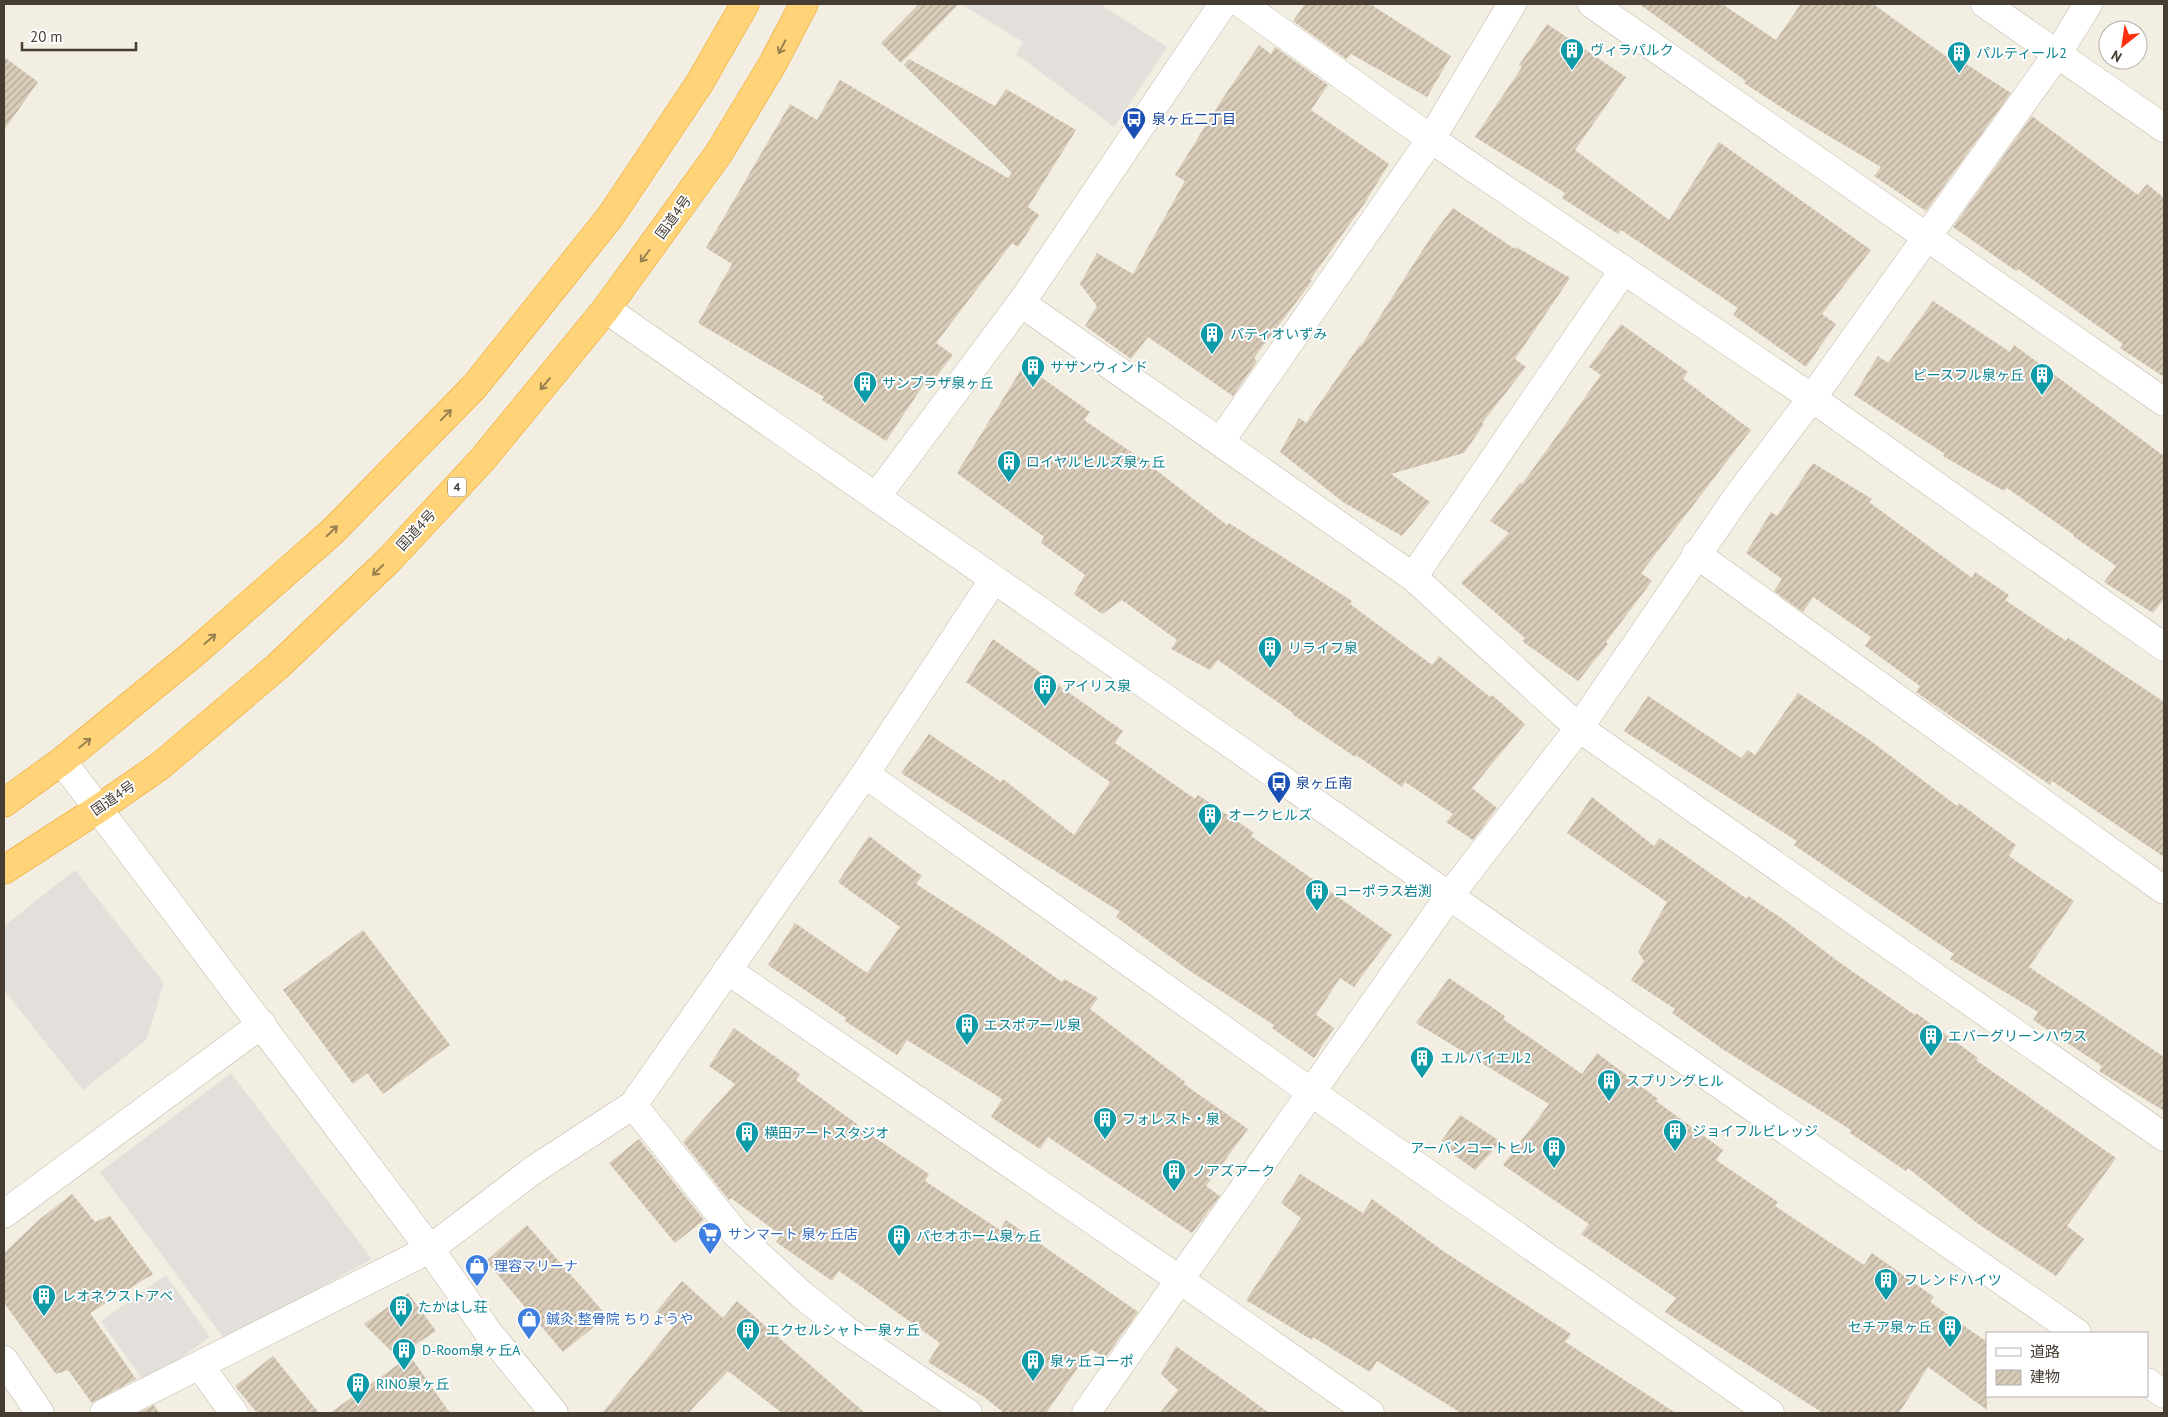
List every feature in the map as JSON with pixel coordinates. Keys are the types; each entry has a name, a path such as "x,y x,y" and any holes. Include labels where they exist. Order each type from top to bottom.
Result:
{"highway":[{"path":"4,803 62,762 193,654 332,532 475,386 610,217 699,84 745,4"},
{"name":"国道4号","path":"4,870 160,766 278,666 389,560 482,460 606,309 719,153 772,66 804,4"}],"street":[{"path":"876,496 1021,303 1223,4"},
{"path":"1242,4 1623,271 1812,398 2164,647"},
{"path":"1220,442 1431,138 1512,4"},
{"path":"1592,4 2164,402"},
{"path":"1985,4 2164,128"},
{"path":"1086,1413 1450,895 1579,728 1696,554 1812,398 2058,54 2088,4"},
{"path":"1413,577 1623,271"},
{"path":"1021,303 1413,577 1579,728 2164,1137"},
{"path":"606,309 2076,1332"},
{"path":"1696,554 2164,890"},
{"path":"104,1413 430,1248 532,1172 633,1105 865,774 994,579"},
{"path":"62,762 430,1248 488,1332 554,1413"},
{"path":"865,774 1311,1092 1770,1413"},
{"path":"727,970 1180,1280 1370,1413"},
{"path":"4,1214 262,1024"},
{"path":"633,1105 735,1233 801,1294 846,1330 968,1413"},
{"path":"4,1360 40,1413"},
{"path":"200,1366 234,1413"},
{"path":"2148,1383 2164,1394"}],"shaded area":[{"path":"961,4 1100,4 1167,47 1114,127 1016,54 1023,42"},
{"path":"75,870 164,983 146,1040 83,1090 4,990 4,926"},
{"path":"231,1073 372,1259 225,1340 100,1172"},
{"path":"166,1275 210,1337 145,1383 101,1321"}],"building":[{"path":"919,4 959,4 901,63 881,43"},
{"path":"1305,4 1370,4 1451,56 1427,97 1351,54 1346,59 1293,21"},
{"path":"1639,4 1722,4 1776,40 1801,4 1873,4 1947,57 1949,53 2011,93 1926,211 1874,176 1881,167 1790,113 1744,83 1746,81"},
{"path":"1547,24 1626,77 1575,150 1669,220 1719,142 1871,250 1822,314 1836,324 1806,367 1733,315 1738,308 1621,230 1618,234 1562,198 1565,193 1475,137 1522,67 1519,65"},
{"path":"1259,45 1271,54 1275,47 1328,85 1311,110 1389,164 1364,204 1310,280 1312,281 1254,358 1257,361 1233,396 1148,337 1131,359 1085,326 1097,306 1080,284 1097,253 1133,274 1185,181 1175,175 1219,104"},
{"path":"4,57 38,82 4,130"},
{"path":"909,59 995,106 1006,89 1076,130 1028,207 1039,215 1018,247 1012,243 936,343 953,355 928,387 924,384 886,441 822,400 824,397 698,323 732,264 706,248 790,104 817,120 840,80 1008,178 1012,173 904,65"},
{"path":"2032,116 2138,195 2147,184 2164,198 2164,377 2120,348 2123,344 2018,269 2016,271 1953,227"},
{"path":"1453,208 1515,249 1516,247 1570,278 1515,359 1526,367 1482,423 1484,424 1464,453 1391,474 1430,502 1402,536 1343,502 1280,452 1299,418 1306,423 1361,346 1433,234"},
{"path":"1933,301 2010,352 2014,345 2164,456 2164,599 2153,613 2104,582 2116,566 2074,535 2007,488 2004,491 1943,456 1945,454 1854,395 1878,356 1888,363"},
{"path":"1621,324 1688,372 1683,379 1751,430 1641,573 1652,581 1606,642 1608,644 1578,681 1522,641 1525,638 1461,583 1509,533 1490,521 1520,483 1522,484 1601,375 1589,367"},
{"path":"1024,365 1090,412 1084,420 1143,460 1227,525 1229,523 1352,601 1350,604 1432,665 1439,656 1490,697 1492,695 1525,724 1472,788 1497,808 1473,840 1446,822 1453,814 1405,782 1402,787 1356,755 1355,757 1218,660 1210,670 1171,649 1177,640 1122,600 1102,614 1074,594 1085,575 1041,543 1044,537 957,473"},
{"path":"1813,463 1872,499 1869,502 1972,578 1975,572 2009,595 2005,600 2066,641 2068,638 2164,702 2164,857 2052,781 2050,785 1916,692 1920,686 1865,646 1871,637 1813,597 1803,612 1774,591 1782,579 1746,553 1771,512 1777,516"},
{"path":"993,639 1123,731 1115,743 1195,799 1198,795 1253,832 1251,836 1392,935 1354,987 1340,978 1316,1015 1334,1028 1314,1058 1272,1028 1274,1025 1187,969 1116,917 1120,912 901,773 929,734 1001,782 1003,779 1074,835 1110,782 966,682"},
{"path":"1798,693 1868,739 1957,806 1959,803 2016,845 2009,856 2074,901 2029,967 2164,1057 2164,1111 2099,1071 2102,1066 2033,1020 2038,1012 1950,959 1954,954 1794,845 1797,841 1624,731 1648,696 1741,758 1748,750 1755,755"},
{"path":"1592,797 1654,846 1660,838 1747,899 1748,896 1784,920 1836,960 1915,1015 1916,1013 1978,1058 1976,1060 2116,1158 2067,1226 2084,1239 2056,1276 1977,1223 1908,1168 1906,1171 1850,1133 1851,1130 1721,1048 1672,1013 1675,1009 1631,980 1644,961 1638,952 1667,902 1567,833"},
{"path":"869,836 922,876 916,884 991,932 1062,982 1064,979 1098,998 1090,1009 1185,1082 1184,1084 1248,1129 1206,1186 1220,1196 1192,1233 1048,1137 1040,1149 991,1117 1002,1099 907,1040 897,1055 845,1021 846,1018 768,965 795,923 867,973 900,927 838,882"},
{"path":"363,930 450,1045 383,1094 367,1073 353,1084 283,990"},
{"path":"1449,978 1505,1016 1503,1019 1582,1074 1597,1053 1658,1099 1656,1101 1723,1150 1716,1160 1778,1202 1775,1206 1864,1265 1872,1253 1934,1297 1930,1302 1986,1341 1987,1410 1928,1367 1899,1413 1823,1413 1665,1312 1676,1298 1581,1234 1589,1224 1503,1165 1549,1104 1416,1023"},
{"path":"734,1028 800,1074 796,1080 856,1125 929,1174 925,1181 1000,1230 1006,1220 1138,1312 1105,1358 1091,1349 1046,1413 1004,1413 984,1397 928,1362 940,1343 839,1271 832,1281 776,1242 781,1235 731,1198 729,1200 683,1142 735,1084 709,1066"},
{"path":"1460,1115 1501,1142 1475,1170 1439,1144"},
{"path":"639,1139 704,1220 675,1243 609,1163"},
{"path":"1300,1174 1363,1213 1372,1199 1443,1251 1571,1334 1565,1342 1676,1413 1461,1413 1377,1361 1370,1372 1313,1337 1312,1340 1246,1300 1301,1218 1281,1203"},
{"path":"72,1194 95,1222 110,1216 153,1274 90,1313 136,1379 92,1403 68,1370 56,1374 4,1303 4,1253 40,1219"},
{"path":"527,1225 607,1316 563,1352 486,1261"},
{"path":"682,1281 723,1318 737,1301 865,1413 782,1413 728,1371 688,1413 602,1413 673,1327 656,1312"},
{"name":"たかはし荘","path":"408,1293 436,1331 397,1357 364,1324"},
{"path":"1176,1346 1269,1413 1160,1413 1178,1390 1161,1374"},
{"path":"273,1356 319,1413 257,1413 235,1386"},
{"name":"D-Room泉ヶ丘A","path":"410,1356 450,1413 330,1413"},
{"path":"154,1405 159,1413 138,1413"}],"place":[{"name":"ヴィラパルク","path":"1572,71"},
{"name":"パルティール2","path":"1959,74"},
{"name":"泉ヶ丘二丁目","path":"1134,140"},
{"name":"パティオいずみ","path":"1212,355"},
{"name":"サザンウィンド","path":"1033,388"},
{"name":"ピースフル泉ヶ丘","path":"2042,396"},
{"name":"サンプラザ泉ヶ丘","path":"865,404"},
{"name":"ロイヤルヒルズ泉ヶ丘","path":"1009,483"},
{"name":"リライフ泉","path":"1270,669"},
{"name":"アイリス泉","path":"1045,707"},
{"name":"泉ヶ丘南","path":"1279,804"},
{"name":"オークヒルズ","path":"1210,836"},
{"name":"コーポラス岩渕","path":"1317,912"},
{"name":"エスポアール泉","path":"967,1046"},
{"name":"エバーグリーンハウス","path":"1931,1057"},
{"name":"エルバイエル2","path":"1422,1079"},
{"name":"スプリングヒル","path":"1609,1102"},
{"name":"フォレスト・泉","path":"1105,1140"},
{"name":"ジョイフルビレッジ","path":"1675,1152"},
{"name":"横田アートスタジオ","path":"747,1154"},
{"name":"アーバンコートヒル","path":"1554,1169"},
{"name":"ノアズアーク","path":"1174,1192"},
{"name":"サンマート 泉ヶ丘店","path":"710,1255"},
{"name":"パセオホーム泉ヶ丘","path":"899,1257"},
{"name":"理容マリーナ","path":"477,1287"},
{"name":"フレンドハイツ","path":"1886,1301"},
{"name":"レオネクストアベ","path":"44,1317"},
{"name":"たかはし荘","path":"401,1328"},
{"name":"鍼灸 整骨院 ちりょうや","path":"529,1340"},
{"name":"セチア泉ヶ丘","path":"1950,1348"},
{"name":"エクセルシャトー泉ヶ丘","path":"748,1351"},
{"name":"D-Room泉ヶ丘A","path":"404,1371"},
{"name":"泉ヶ丘コーポ","path":"1033,1382"},
{"name":"RINO泉ヶ丘","path":"358,1405"}]}
